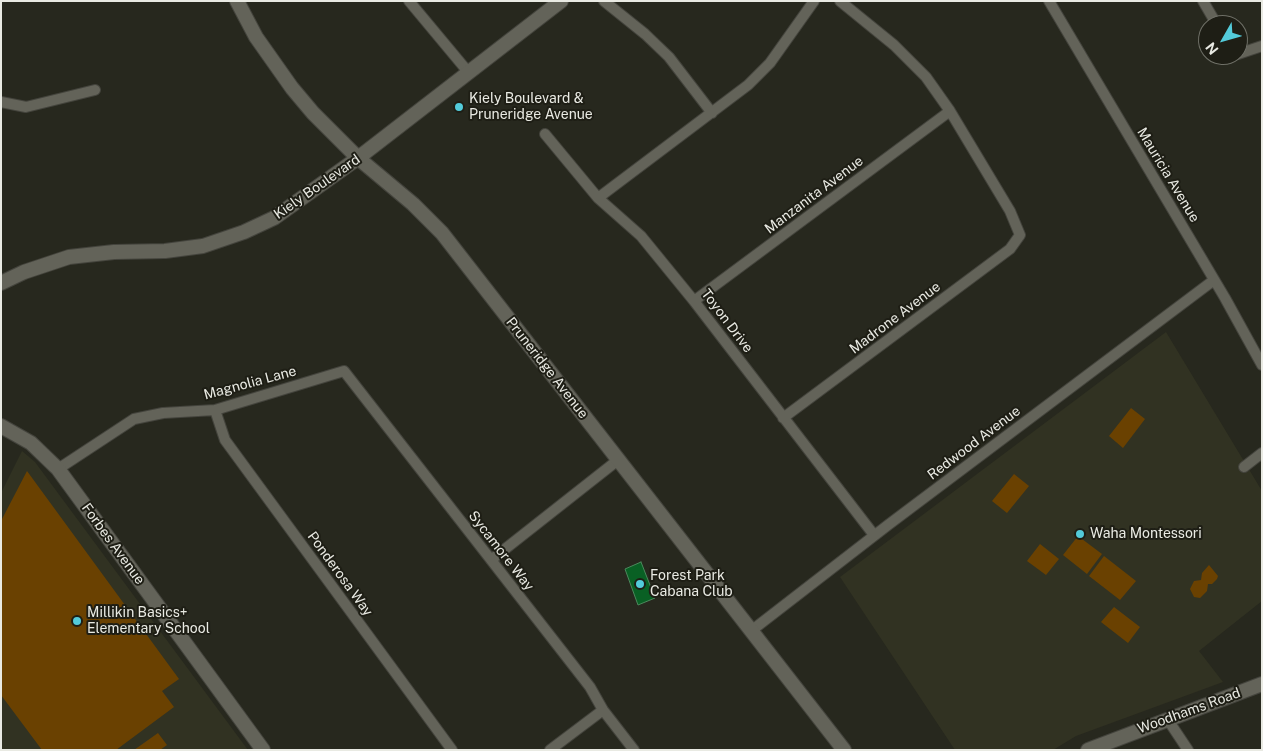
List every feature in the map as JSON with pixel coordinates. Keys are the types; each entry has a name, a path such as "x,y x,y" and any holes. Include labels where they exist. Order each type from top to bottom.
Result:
{"main road":[{"name":"Pruneridge Avenue","path":"237,1 256,37 292,88 358,158 413,204 442,233 844,750"},
{"name":"Kiely Boulevard","path":"1,283 24,272 69,257 114,252 165,251 204,246 244,232 286,211 469,73 560,1"},
{"name":"Forbes Avenue","path":"1,426 31,443 58,469 264,750"},
{"name":"Woodhams Road","path":"1088,750 1262,684"}],"street":[{"path":"409,1 469,73"},
{"path":"604,1 645,34 669,57 712,113"},
{"path":"598,198 748,85 770,63 814,1"},
{"path":"840,1 894,45 926,77 950,111"},
{"name":"Mauricia Avenue","path":"1049,1 1214,280 1262,365"},
{"path":"1203,1 1211,15"},
{"path":"1248,51 1262,46"},
{"path":"1,102 26,106 95,90"},
{"name":"Madrone Avenue","path":"784,418 1010,249 1020,235 1010,211 950,111"},
{"name":"Manzanita Avenue","path":"694,300 950,111"},
{"name":"Toyon Drive","path":"545,134 598,198 641,236 694,300 874,535"},
{"name":"Redwood Avenue","path":"751,632 874,535 1214,280"},
{"name":"Magnolia Lane","path":"58,469 134,419 163,413 215,410 344,371"},
{"name":"Sycamore Way","path":"344,371 590,687 603,710 634,750"},
{"name":"Ponderosa Way","path":"215,410 225,440 452,750"},
{"path":"1244,467 1262,453"},
{"path":"491,560 618,460"},
{"path":"550,750 603,710"},
{"path":"1168,720 1188,750"}],"shaded area":[{"name":"Waha Montessori","path":"1166,332 1262,491 1262,601 1199,651 1223,682 1076,736 1053,750 955,750 840,577"},
{"path":"1131,408 1145,419 1123,448 1109,436"},
{"name":"Millikin Basics+ Elementary School","path":"22,451 35,462 248,750 1,750 1,493"},
{"name":"Millikin Basics+ Elementary School","path":"27,471 179,679 162,691 174,707 116,750 42,750 1,695 1,521"},
{"path":"1014,474 1029,486 1007,513 992,501"},
{"path":"1078,536 1102,554 1087,574 1063,555"},
{"path":"1040,544 1059,559 1046,575 1027,561"},
{"path":"1104,556 1136,581 1120,600 1089,576"},
{"name":"Forest Park Cabana Club","path":"641,562 655,598 638,605 625,569"},
{"path":"1209,565 1218,576 1217,579 1212,584 1208,584 1207,591 1200,598 1194,597 1190,589 1194,581 1201,580 1202,573"},
{"path":"1114,607 1140,627 1128,643 1101,622"},
{"path":"158,733 167,745 160,750 134,750"}],"place":[{"name":"Kiely Boulevard & Pruneridge Avenue","path":"459,107"},
{"name":"Waha Montessori","path":"1080,534"},
{"name":"Forest Park Cabana Club","path":"640,584"},
{"name":"Millikin Basics+ Elementary School","path":"77,621"}]}
